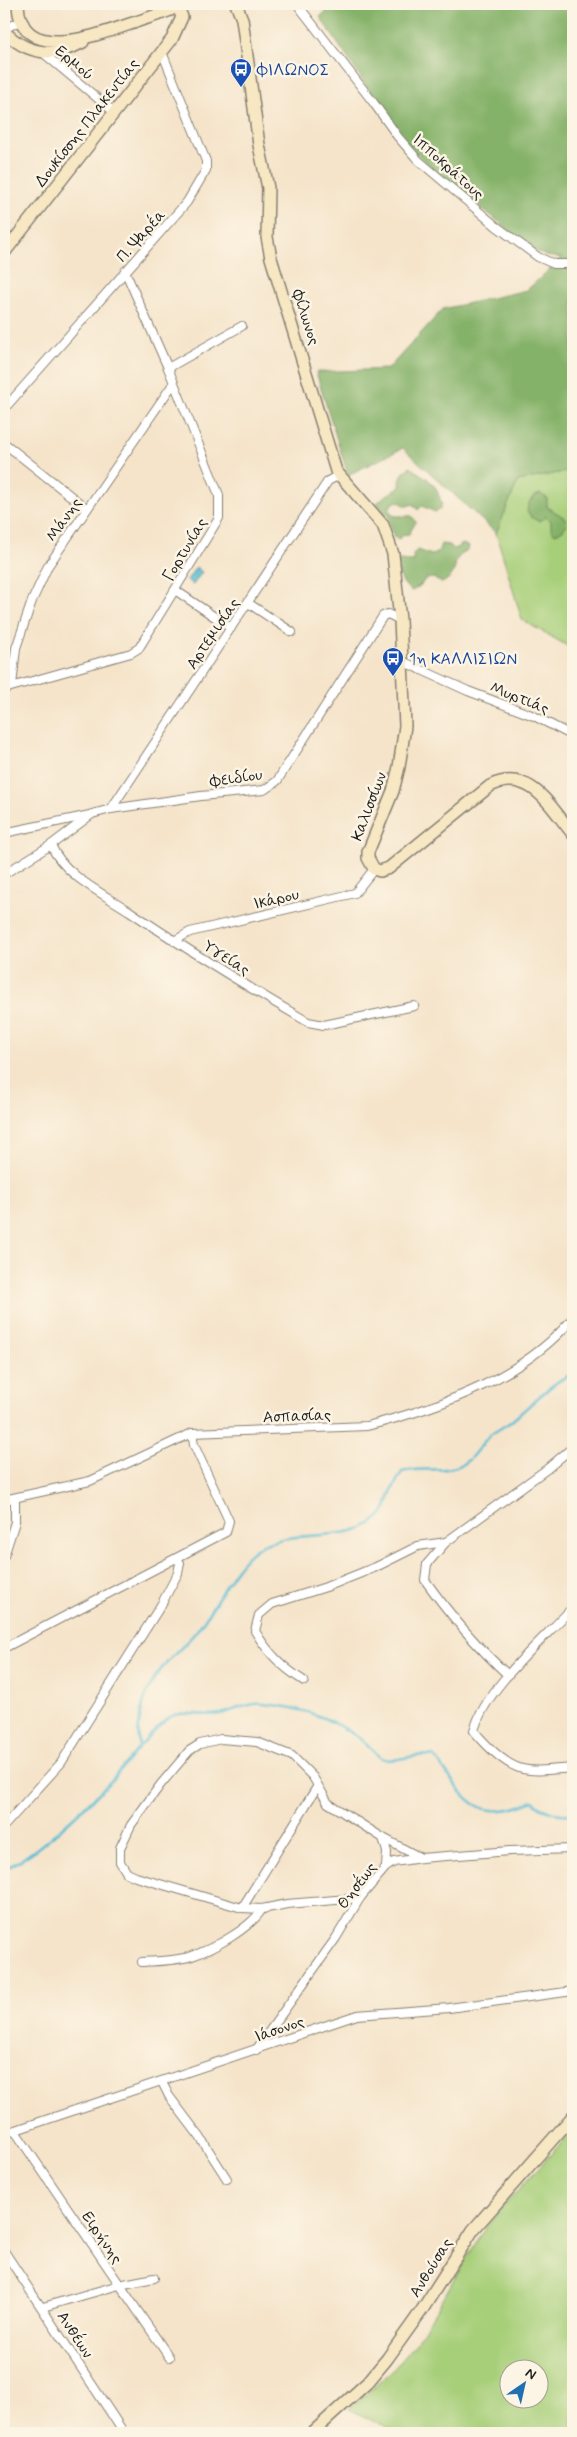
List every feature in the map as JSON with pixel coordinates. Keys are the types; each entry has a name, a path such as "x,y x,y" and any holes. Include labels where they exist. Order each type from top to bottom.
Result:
{"main road":[{"path":"18,4 22,20 30,31 48,41 91,37"},
{"name":"Φίλωνος","path":"236,4 242,19 259,145 267,178 268,247 331,458 338,475 378,518 387,531 395,571 400,620"},
{"path":"4,30 22,46 42,52 69,49 91,37 180,5"},
{"name":"Δουκίσσης Πλακεντίας","path":"4,253 162,52 182,21 180,5"},
{"name":"Καλισσίων","path":"374,870 368,858 368,852 393,790 403,746 405,709 400,620"},
{"path":"374,870 380,871 389,868 490,786 501,781 519,780 533,787 573,834"},
{"name":"Ανθούσας","path":"312,2433 368,2382 387,2359 422,2310 477,2226 573,2116"}],"street":[{"name":"Ιπποκράτους","path":"297,4 398,137 418,160 496,226 538,257 554,264 573,264"},
{"path":"4,30 22,20"},
{"name":"Ερμού","path":"42,52 114,112"},
{"name":"Π. Ψαρέα","path":"4,409 187,202 206,170 206,161 162,52"},
{"name":"Γορτυνίας","path":"4,689 131,653 139,648 220,518 219,495 168,368 125,271"},
{"path":"168,368 242,326"},
{"name":"Μάνης","path":"12,686 16,648 40,580 173,384"},
{"path":"4,443 87,509"},
{"name":"Αρτεμισίας","path":"111,809 328,482 338,475"},
{"path":"175,590 231,628"},
{"path":"248,603 292,632"},
{"name":"Φειδίου","path":"4,874 51,845 92,814 111,809 201,796 264,790 271,787 277,781 383,616 388,614 400,620"},
{"name":"Μυρτιάς","path":"402,661 468,691 534,716 573,736"},
{"path":"4,833 92,814"},
{"name":"Υγείας","path":"51,845 56,857 76,875 174,941 300,1018 316,1025 414,1006"},
{"name":"Ικάρου","path":"174,941 190,932 355,894 374,870"},
{"name":"Ασπασίας","path":"4,1500 90,1482 192,1433 367,1426 395,1419 462,1395 498,1379 545,1346 573,1318"},
{"path":"4,1648 115,1588 226,1532 229,1527 229,1521 194,1445 192,1433"},
{"path":"508,1675 473,1642 425,1580 427,1564 446,1542 540,1475 573,1447"},
{"path":"4,1556 15,1522 15,1499"},
{"path":"304,1681 282,1666 266,1649 255,1631 260,1615 272,1604 326,1587 376,1567 418,1546 446,1542"},
{"path":"4,1826 61,1763 161,1604 178,1573 180,1563 177,1558"},
{"path":"573,1607 508,1675 478,1716 474,1731 502,1757 519,1768 542,1770 573,1768"},
{"path":"360,1898 287,1904 262,1909 242,1908 162,1886 127,1872 120,1862 119,1856 131,1825 161,1784 189,1751 210,1740 240,1740 256,1742 292,1756 313,1777 317,1787 328,1803 383,1838 421,1858"},
{"path":"242,1908 317,1787"},
{"path":"383,1838 387,1852 386,1867"},
{"name":"Θησέως","path":"256,2050 336,1938 360,1898 386,1867 394,1862 421,1858 510,1851 573,1850"},
{"path":"142,1962 175,1960 206,1950 243,1928 258,1916 262,1909"},
{"name":"Ιάσονος","path":"4,2134 357,2016 449,2008 573,1991"},
{"path":"162,2082 169,2096 200,2137 227,2179"},
{"name":"Ειρήνης","path":"15,2131 169,2357"},
{"name":"Ανθέων","path":"4,2250 124,2433"},
{"path":"43,2307 119,2285 154,2278"}],"green space":[{"path":"334,4 573,4 573,470 518,481 496,533 403,448 348,475 316,372 388,369 443,309 527,290 562,258 546,256 532,249 424,161 398,133 320,17"},
{"path":"410,467 428,479 436,488 442,504 440,509 435,512 422,506 418,510 413,504 407,506 397,501 391,505 389,510 394,516 412,516 416,522 409,534 403,535 398,540 393,536 388,517 377,503 400,487 402,475"},
{"path":"573,470 573,649 522,620 496,533 518,481"},
{"path":"540,494 547,498 547,507 565,518 567,523 563,530 555,534 551,529 551,521 546,517 539,521 532,518 527,511 531,500"},
{"path":"441,544 450,545 454,549 463,544 469,547 457,559 449,579 442,583 433,578 425,579 421,585 412,591 408,589 401,577 398,560 414,561 413,555 417,550 432,555 438,552"},
{"path":"573,2130 573,2433 397,2433 349,2409 392,2371 418,2340 477,2241 499,2211"}],"water":[{"path":"196,567 202,572 193,585 187,580"}],"waterway":[{"path":"139,1749 141,1713 154,1679 202,1624 233,1574 251,1553 261,1546 276,1540 342,1533 372,1523 383,1513 391,1492 402,1472 409,1470 449,1469 462,1465 471,1458 489,1436 509,1423 557,1382 573,1374"},
{"path":"4,1869 29,1854 72,1819 107,1785 150,1735 168,1718 180,1714 220,1714 247,1705 277,1705 314,1714 337,1724 359,1738 382,1758 393,1760 420,1755 434,1756 464,1795 484,1809 497,1811 533,1801 542,1808 552,1812 573,1814"}],"place":[{"name":"ΦΙΛΩΝΟΣ","path":"241,88"},
{"name":"1η ΚΑΛΛΙΣΙΩΝ","path":"393,677"}]}
